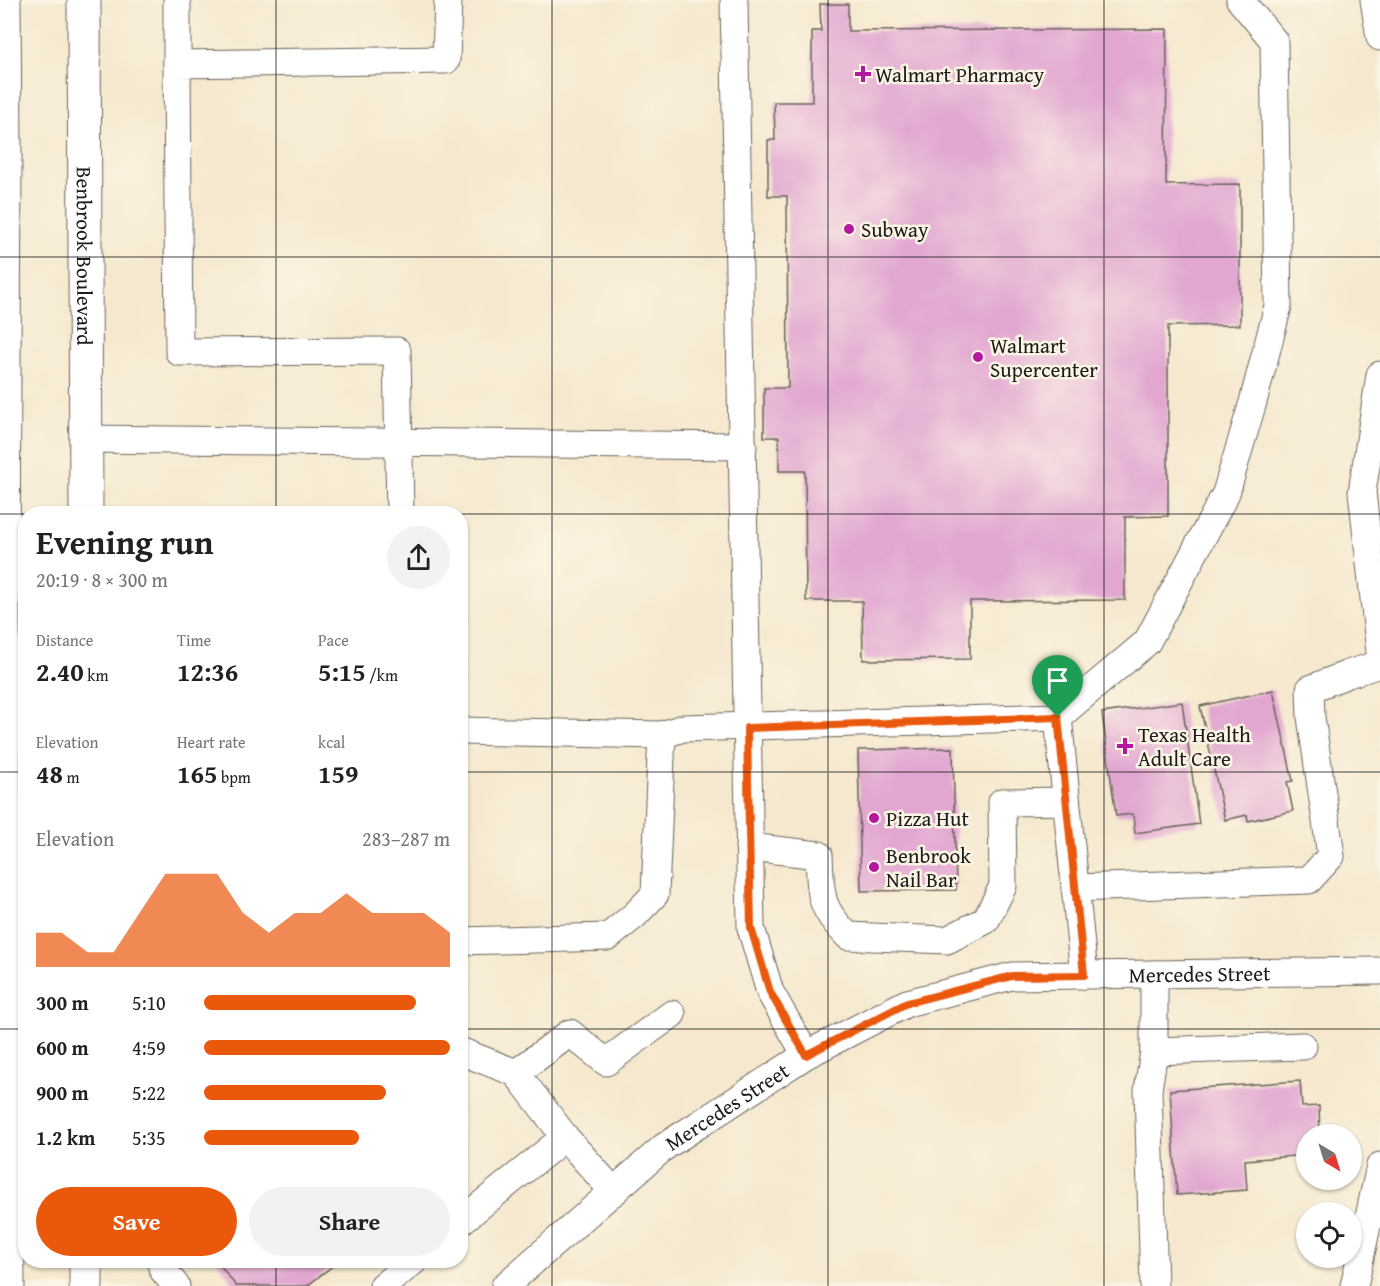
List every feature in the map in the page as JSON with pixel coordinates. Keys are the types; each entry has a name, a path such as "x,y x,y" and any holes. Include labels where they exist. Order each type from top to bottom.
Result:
{"highway":[{"path":"4,0 2,229 3,1150 4,1246 8,1286"},
{"name":"Benbrook Boulevard","path":"84,0 86,506"},
{"path":"86,1268 86,1286"}],"street":[{"path":"177,0 179,352 397,351 400,506"},
{"path":"177,64 446,60 448,0"},
{"path":"734,0 751,928 770,992 806,1055"},
{"path":"468,731 662,735 683,728 747,728 1058,717 1147,642 1226,493 1278,306 1274,41 1240,0"},
{"path":"1374,0 1380,37"},
{"path":"1380,375 1362,492 1380,652"},
{"path":"86,438 742,446"},
{"path":"1075,888 1309,880 1331,856 1311,717 1310,689 1380,664"},
{"path":"1058,717 1084,975"},
{"path":"468,941 608,937 656,894 662,735"},
{"path":"749,846 819,855 821,896 831,920 848,936 947,940 986,920 1003,886 1002,802 1066,801"},
{"name":"Mercedes Street","path":"505,1286 664,1147 806,1055 907,1003 1012,976 1380,971"},
{"path":"1154,974 1154,1051 1149,1090 1154,1286"},
{"path":"516,1073 570,1033 606,1062 672,1014"},
{"path":"1154,1051 1303,1046"},
{"path":"468,1054 516,1073 565,1137 614,1191"},
{"path":"468,1216 565,1137"},
{"path":"1354,1286 1380,1167"},
{"path":"162,1268 176,1286"},
{"path":"383,1286 405,1268"}],"building":[{"name":"Walmart Supercenter","path":"820,4 848,4 848,31 1167,29 1166,185 1240,184 1240,325 1168,326 1168,516 1125,517 1125,600 970,601 970,659 863,660 862,601 806,601 805,471 779,471 779,437 764,437 764,388 788,388 787,196 768,196 768,140 775,140 774,102 812,102 812,31 821,31"},
{"path":"1273,690 1293,781 1287,782 1293,811 1248,821 1247,815 1225,820 1200,706"},
{"path":"1182,702 1199,824 1135,833 1133,814 1116,816 1102,713"},
{"path":"953,748 956,890 861,891 858,750"},
{"path":"1300,1081 1302,1107 1319,1106 1320,1124 1296,1124 1296,1156 1245,1160 1247,1190 1177,1195 1170,1090"},
{"path":"222,1268 330,1268 307,1286 236,1286"}],"place":[{"name":"Walmart Pharmacy","path":"863,74"},
{"name":"Subway","path":"849,229"},
{"name":"Walmart Supercenter","path":"978,357"},
{"name":"Texas Health Adult Care","path":"1125,746"},
{"name":"Pizza Hut","path":"874,818"},
{"name":"Benbrook Nail Bar","path":"874,867"}],"route":[{"path":"1058,717 1084,975 1012,976 907,1003 806,1055 770,992 751,928 747,728 1058,717"}]}
